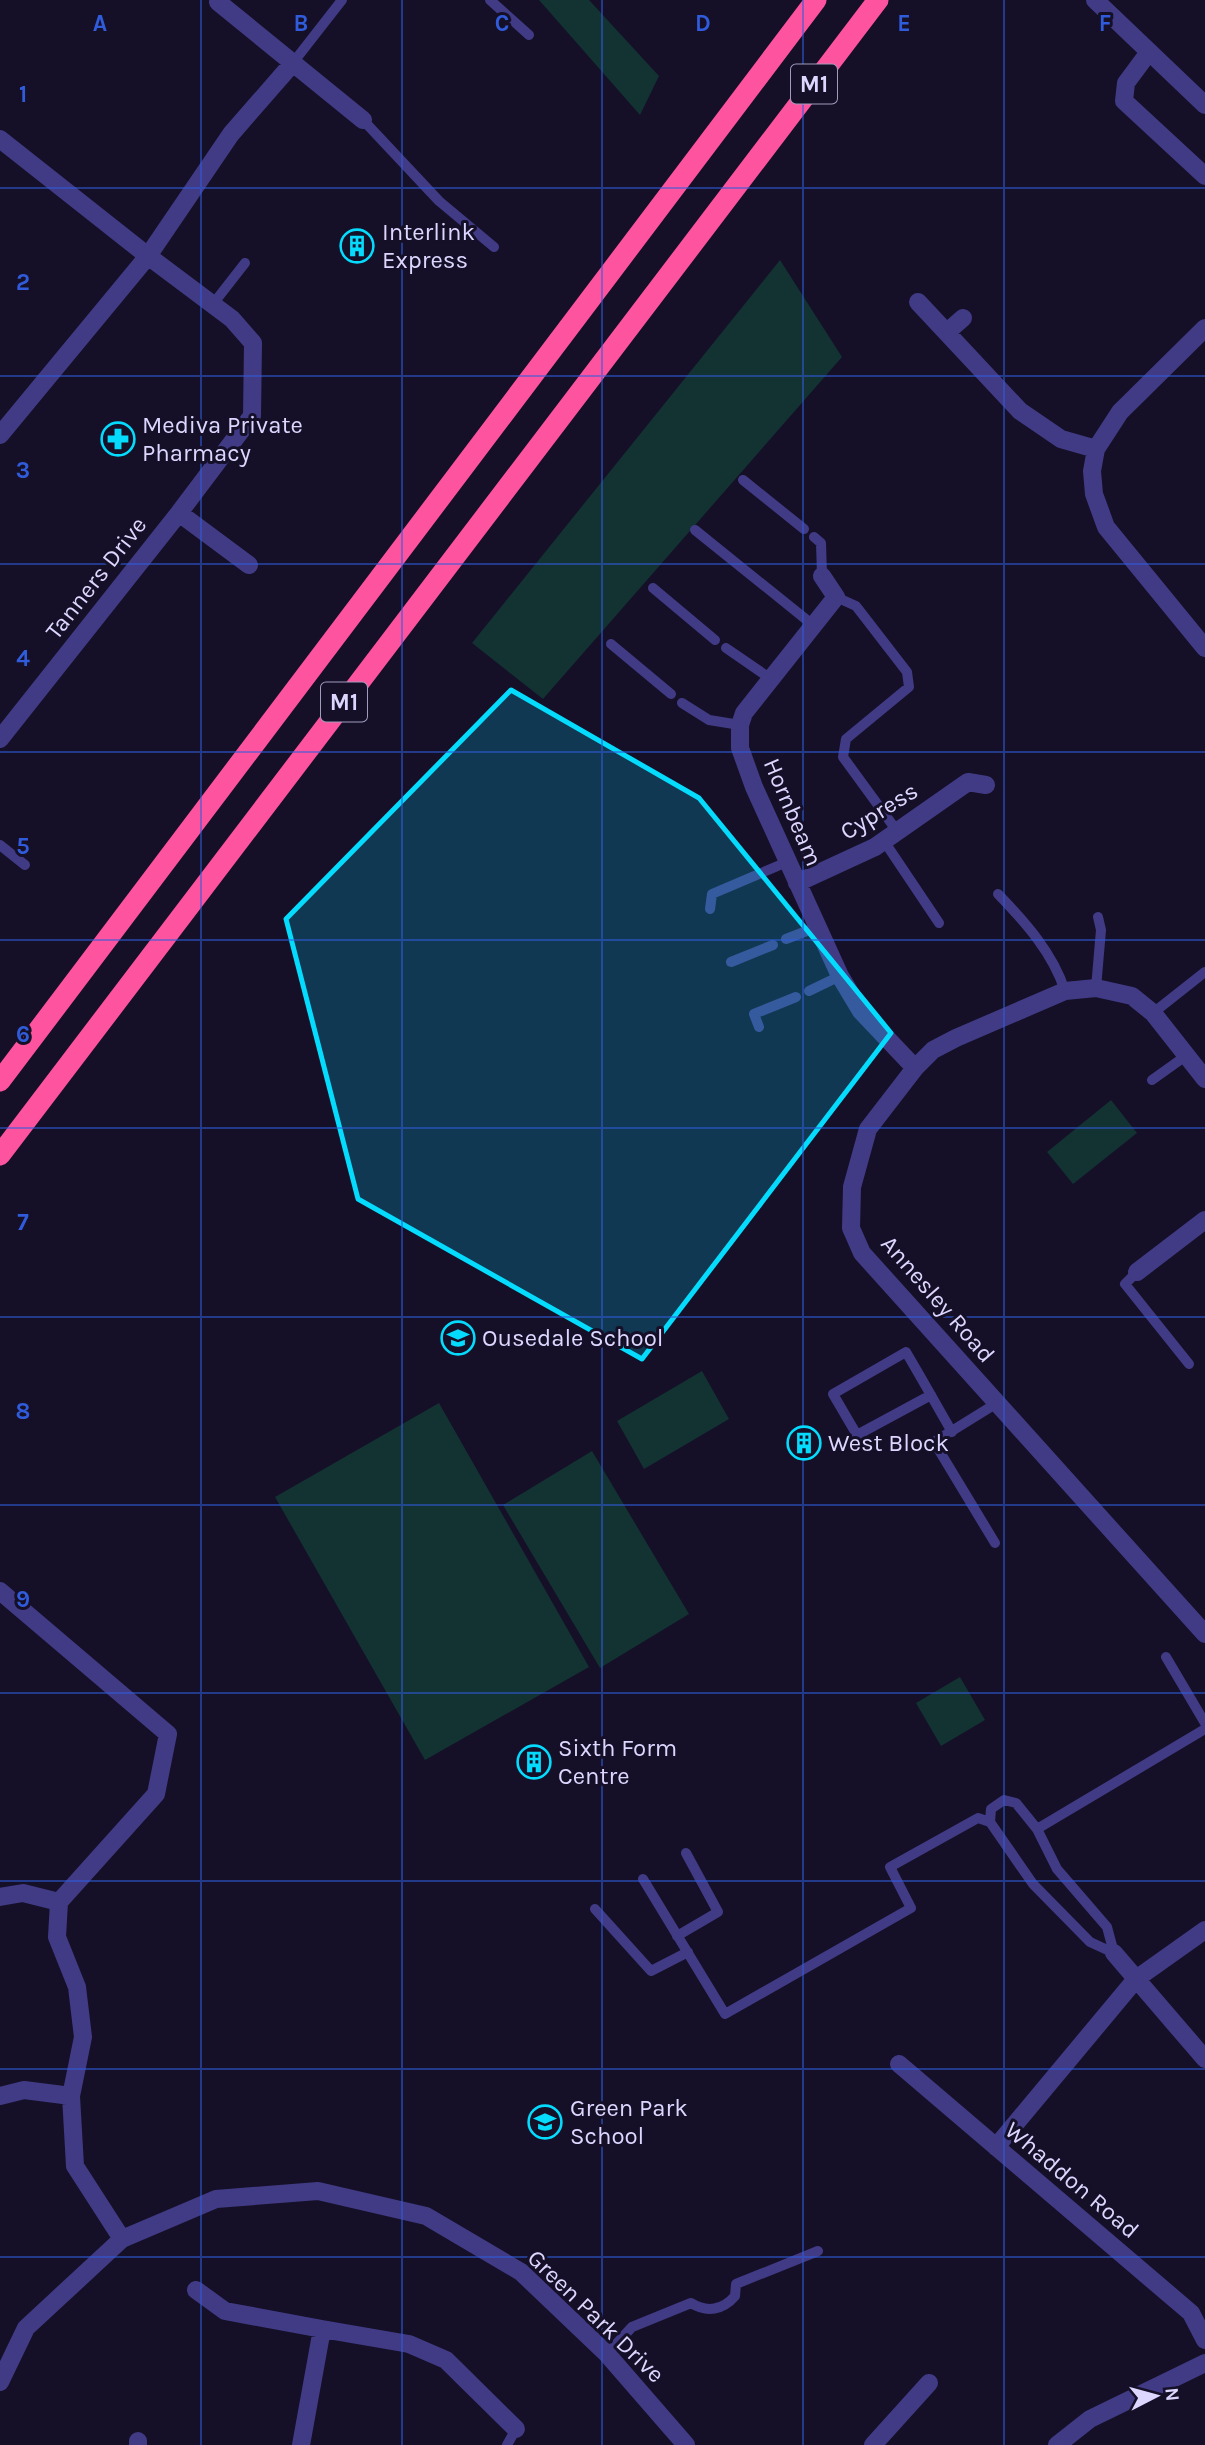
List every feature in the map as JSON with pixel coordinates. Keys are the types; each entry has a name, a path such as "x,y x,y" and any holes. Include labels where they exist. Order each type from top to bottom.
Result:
{"highway":[{"name":"M1","path":"0,1081 816,0"},
{"name":"M1","path":"0,1155 878,0"}],"street":[{"path":"1094,0 1205,105"},
{"path":"216,1 363,120"},
{"path":"1149,52 1126,83 1124,102 1205,176"},
{"path":"0,435 148,256 231,134 292,64"},
{"name":"Tanners Drive","path":"0,139 232,319 253,343 252,416 179,513 0,739"},
{"path":"918,302 1020,411 1061,439 1096,449"},
{"path":"947,332 963,318"},
{"path":"1205,328 1120,412 1096,449 1092,471 1094,494 1106,527 1205,648"},
{"name":"Tanners Drive","path":"179,513 249,565"},
{"path":"740,724 744,713 836,597 822,576"},
{"name":"Hornbeam","path":"740,724 740,748 754,787 840,976 861,1011 915,1068"},
{"name":"Cypress","path":"797,883 875,847 968,782 986,785"},
{"name":"Annesley Road","path":"1205,1079 1153,1013 1132,996 1096,988 1065,991 956,1038 933,1050 915,1068 868,1129 852,1187 851,1228 862,1253 1205,1634"},
{"path":"1138,1272 1205,1220"},
{"path":"0,1591 168,1734 156,1794 59,1902 57,1937 77,1986 83,2037 71,2096 75,2166 122,2239"},
{"path":"0,1897 23,1893 59,1902"},
{"path":"996,2147 1136,1979 1205,1930"},
{"path":"1114,1953 1205,2059"},
{"name":"Whaddon Road","path":"899,2064 1191,2313 1205,2340"},
{"path":"0,2096 24,2090 71,2096"},
{"name":"Green Park Drive","path":"0,2382 26,2329 122,2239 216,2199 318,2191 426,2216 521,2272 607,2354 677,2442"},
{"path":"196,2290 225,2311 408,2344 446,2360 511,2437"},
{"path":"301,2445 322,2329"},
{"path":"1057,2445 1090,2418 1205,2363"},
{"path":"873,2445 929,2383"}],"lane":[{"path":"292,64 342,0"},
{"path":"490,0 530,35"},
{"path":"363,120 439,201 494,247"},
{"path":"213,304 245,263"},
{"path":"743,480 804,529"},
{"path":"695,530 813,625"},
{"path":"814,537 821,543 822,576"},
{"path":"653,588 715,639"},
{"path":"836,597 856,606 907,672 909,687 846,739 843,757 939,922"},
{"path":"611,644 671,694"},
{"path":"726,648 771,679"},
{"path":"682,703 709,720 740,724"},
{"path":"0,845 25,865"},
{"path":"710,909 712,894 788,862"},
{"path":"998,894 1024,921 1045,951 1058,970 1065,991"},
{"path":"1096,988 1101,930 1098,917"},
{"path":"786,939 817,927"},
{"path":"731,962 773,945"},
{"path":"1153,1013 1205,972"},
{"path":"809,991 840,976"},
{"path":"760,1027 754,1014 796,997"},
{"path":"1152,1080 1186,1055"},
{"path":"1138,1272 1125,1284 1189,1364"},
{"path":"931,1395 857,1436 833,1394 906,1352 931,1395 952,1432"},
{"path":"995,1543 934,1442 997,1403"},
{"path":"1167,1657 1205,1723"},
{"path":"1037,1829 1205,1729"},
{"path":"1004,1800 1016,1803 1037,1829 1057,1869 1107,1927 1114,1953 1090,1942 1033,1884 990,1822 990,1809 1004,1800"},
{"path":"643,1879 725,2014 911,1908 890,1867 978,1818 990,1822"},
{"path":"677,1936 718,1912 686,1853"},
{"path":"595,1909 651,1971 688,1952"},
{"path":"607,2354 632,2327 691,2303 712,2310 722,2306 734,2296 736,2284 818,2251"}],"highlighted area":[{"path":"511,690 699,798 891,1033 642,1359 358,1199 286,919"}],"green space":[{"path":"539,0 589,0 659,76 640,115"},
{"path":"780,260 842,357 543,699 472,643"},
{"path":"1111,1100 1137,1133 1073,1184 1047,1152"},
{"path":"702,1371 729,1419 644,1469 617,1421"},
{"path":"439,1403 589,1667 425,1760 275,1497"},
{"path":"592,1451 689,1614 600,1668 503,1505"},
{"path":"960,1677 985,1720 941,1746 916,1703"}],"place":[{"name":"Interlink Express","path":"357,246"},
{"name":"Mediva Private Pharmacy","path":"118,439"},
{"name":"Ousedale School","path":"458,1338"},
{"name":"West Block","path":"804,1443"},
{"name":"Sixth Form Centre","path":"534,1762"},
{"name":"Green Park School","path":"545,2122"}]}
